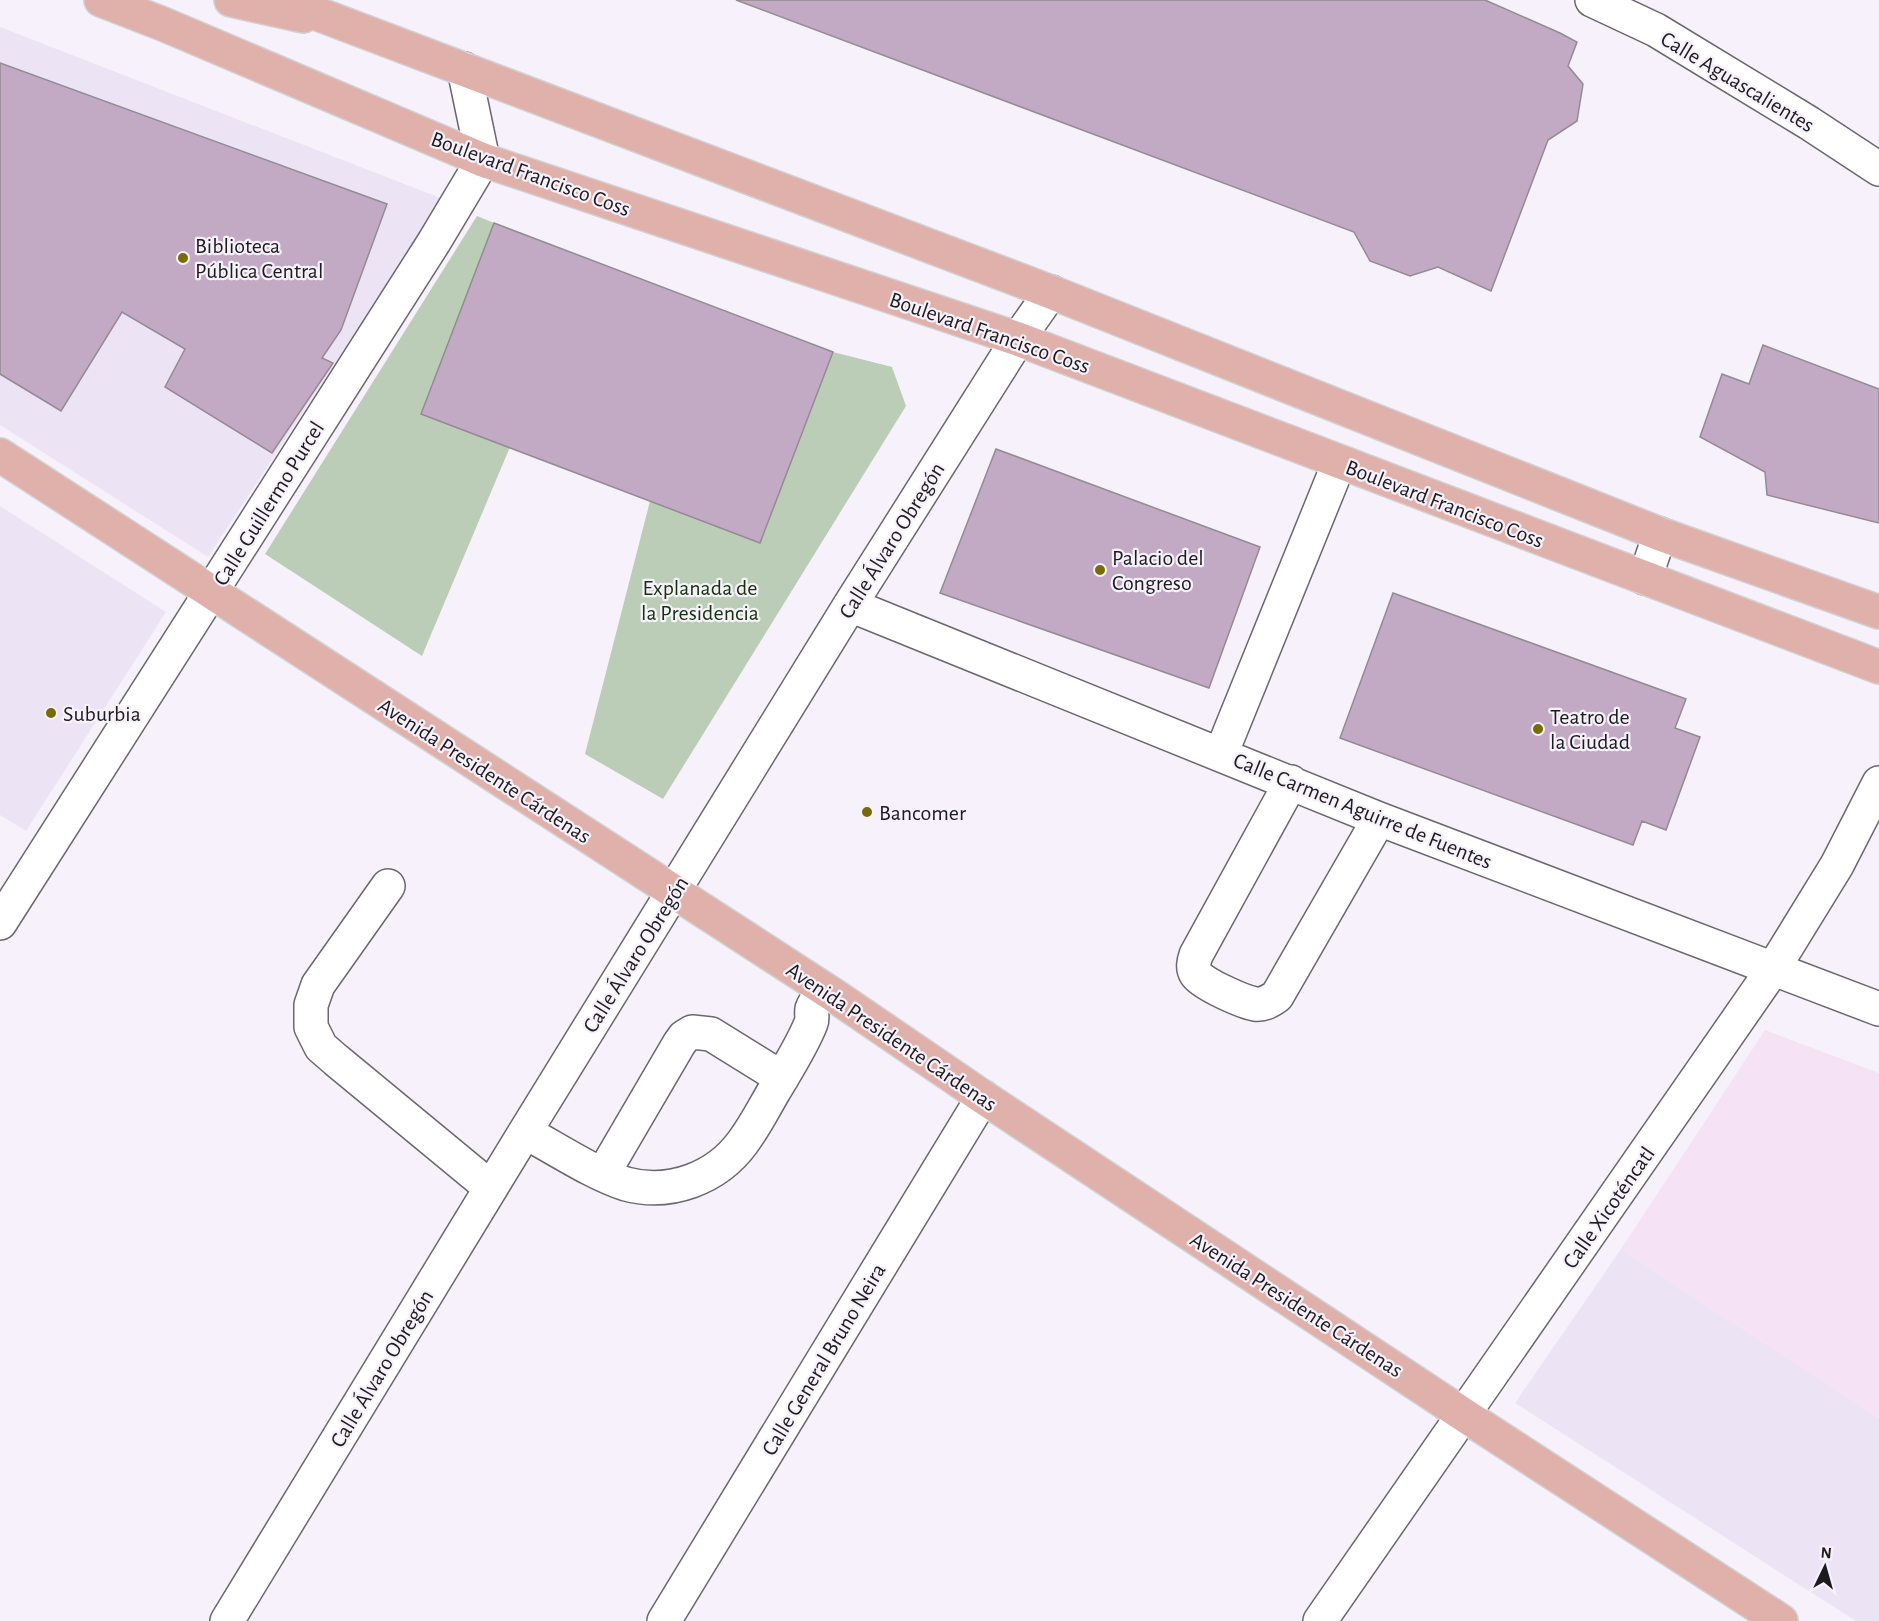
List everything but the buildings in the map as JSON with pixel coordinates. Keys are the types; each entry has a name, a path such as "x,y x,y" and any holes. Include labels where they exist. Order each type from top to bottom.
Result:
{"main road":[{"name":"Boulevard Francisco Coss","path":"100,0 168,12 483,160 1017,339 1879,667"},
{"path":"231,0 348,26"},
{"path":"281,0 1051,292 1660,534 1879,612"},
{"name":"Avenida Presidente Cárdenas","path":"0,455 829,993 1464,1415 1781,1621"}],"street":[{"name":"Calle Aguascalientes","path":"1592,0 1656,30 1809,123 1879,169"},
{"path":"464,69 483,160"},
{"name":"Calle Guillermo Purcel","path":"0,923 428,252 483,160"},
{"name":"Calle Álvaro Obregón","path":"227,1621 850,604 1017,339 1051,292"},
{"path":"1221,754 1339,463"},
{"path":"1645,578 1660,534"},
{"name":"Calle Carmen Aguirre de Fuentes","path":"850,604 1378,819 1879,1009"},
{"path":"1291,782 1196,955 1193,965 1196,974 1202,980 1243,1001 1257,1004 1267,1003 1277,996 1378,819"},
{"name":"Calle Xicoténcatl","path":"1320,1621 1773,969 1837,866 1879,783"},
{"path":"388,886 318,985 311,1005 312,1027 321,1047 491,1188"},
{"path":"525,1132 603,1174 627,1184 652,1188 691,1182 711,1172 729,1158 743,1142 782,1078 812,1021 812,1008 829,993"},
{"path":"603,1174 679,1044 692,1032 711,1034 782,1078"},
{"name":"Calle General Bruno Neira","path":"664,1621 983,1097"}],"shaded area":[{"name":"Biblioteca Pública Central","path":"0,27 443,199 208,557 0,425"},
{"name":"Suburbia","path":"0,506 166,612 26,831 0,815"},
{"path":"1765,1030 1879,1073 1879,1418 1621,1249"},
{"path":"1621,1249 1879,1418 1879,1621 1856,1621 1515,1403"}],"green space":[{"path":"477,216 494,223 421,414 510,447 422,656 265,554"},
{"name":"Explanada de la Presidencia","path":"833,352 892,367 906,406 663,799 585,754 650,501 760,542"}],"place":[{"name":"Biblioteca Pública Central","path":"183,258"},
{"name":"Palacio del Congreso","path":"1100,570"},
{"name":"Suburbia","path":"51,713"},
{"name":"Teatro de la Ciudad","path":"1538,729"},
{"name":"Bancomer","path":"867,812"}]}
